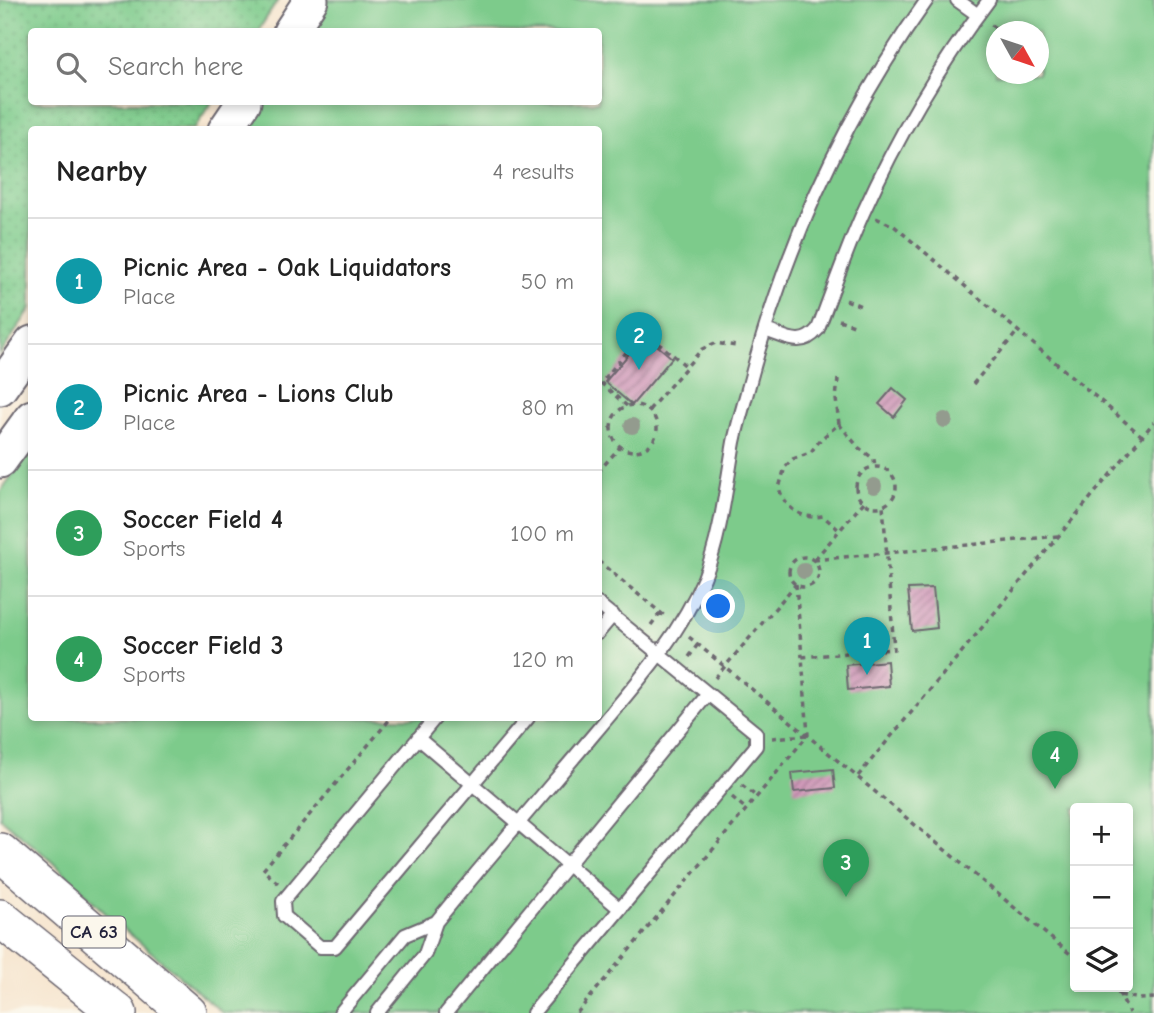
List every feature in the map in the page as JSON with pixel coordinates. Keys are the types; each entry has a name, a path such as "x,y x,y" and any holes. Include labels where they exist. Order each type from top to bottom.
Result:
{"main road":[{"name":"CA 63","path":"0,852 188,1013"},
{"name":"CA 63","path":"9,926 118,1013"},
{"path":"9,926 82,962 143,1013"}],"street":[{"path":"278,28 295,0"},
{"path":"293,28 311,0"},
{"path":"214,126 227,105"},
{"path":"228,126 242,105"},
{"path":"0,388 28,349"},
{"path":"0,461 28,422"}],"lane":[{"path":"377,1013 425,954 436,922 660,653 685,614 705,576 715,541 735,438 765,330 810,205 835,152 872,86 927,0"},
{"path":"957,0 978,15"},
{"path":"765,330 799,341 810,338 818,328 863,213 908,123 942,67 989,0"},
{"path":"533,1013 756,747 756,733 602,607"},
{"path":"602,628 613,615"},
{"path":"446,1013 708,694"},
{"path":"432,721 283,901 284,916 320,947 335,947 526,721"},
{"path":"418,738 620,909"},
{"path":"340,1013 405,934 436,922"}],"path":[{"path":"863,213 894,226 1142,436"},
{"path":"602,382 644,331 686,366"},
{"path":"973,384 1018,331"},
{"path":"649,410 702,349 715,343 736,346"},
{"path":"838,379 836,399 839,424 859,448 874,459 875,467"},
{"path":"602,384 627,406"},
{"path":"638,405 649,410 656,419 657,427 653,442 640,450 620,447 614,441 611,427 616,414 627,406 638,405"},
{"path":"858,776 1154,422"},
{"path":"839,424 821,439 810,453 793,459 785,467 779,488 787,506 805,516 823,516 839,530"},
{"path":"602,467 620,447"},
{"path":"875,467 887,470 896,485 893,497 876,507 864,502 857,491 859,478 868,469 875,467"},
{"path":"814,560 864,502"},
{"path":"802,657 894,649 883,505"},
{"path":"577,1013 808,735 796,584 789,571 792,562 805,556 814,560 1059,536"},
{"path":"796,584 811,585 818,578 819,568 814,560"},
{"path":"602,564 668,620"},
{"path":"726,666 796,584"},
{"path":"650,627 660,613"},
{"path":"687,635 1070,954"},
{"path":"688,659 698,643"},
{"path":"263,870 388,721"},
{"path":"756,739 808,735"},
{"path":"1116,992 1129,1013"},
{"path":"1120,995 1140,999 1154,998"}],"green space":[{"path":"0,0 278,0 260,28 28,28 28,105 210,105 196,126 28,126 28,313 0,355"},
{"path":"325,0 1154,0 1154,1013 223,1013 105,913 53,862 0,818 0,492 28,453 28,721 602,721 602,126 243,126 257,105 602,105 602,28 307,28"}],"building":[{"path":"645,335 672,358 632,405 605,382"},
{"path":"893,388 907,400 894,417 879,404"},
{"path":"933,588 937,628 912,631 908,589"},
{"path":"887,661 889,686 848,690 846,665"},
{"path":"833,769 835,788 794,792 792,773"}],"place":[{"name":"Picnic Area - Lions Club","path":"639,370"},
{"name":"Picnic Area - Oak Liquidators","path":"867,675"},
{"name":"Soccer Field 3","path":"1055,789"},
{"name":"Soccer Field 4","path":"846,897"}]}
